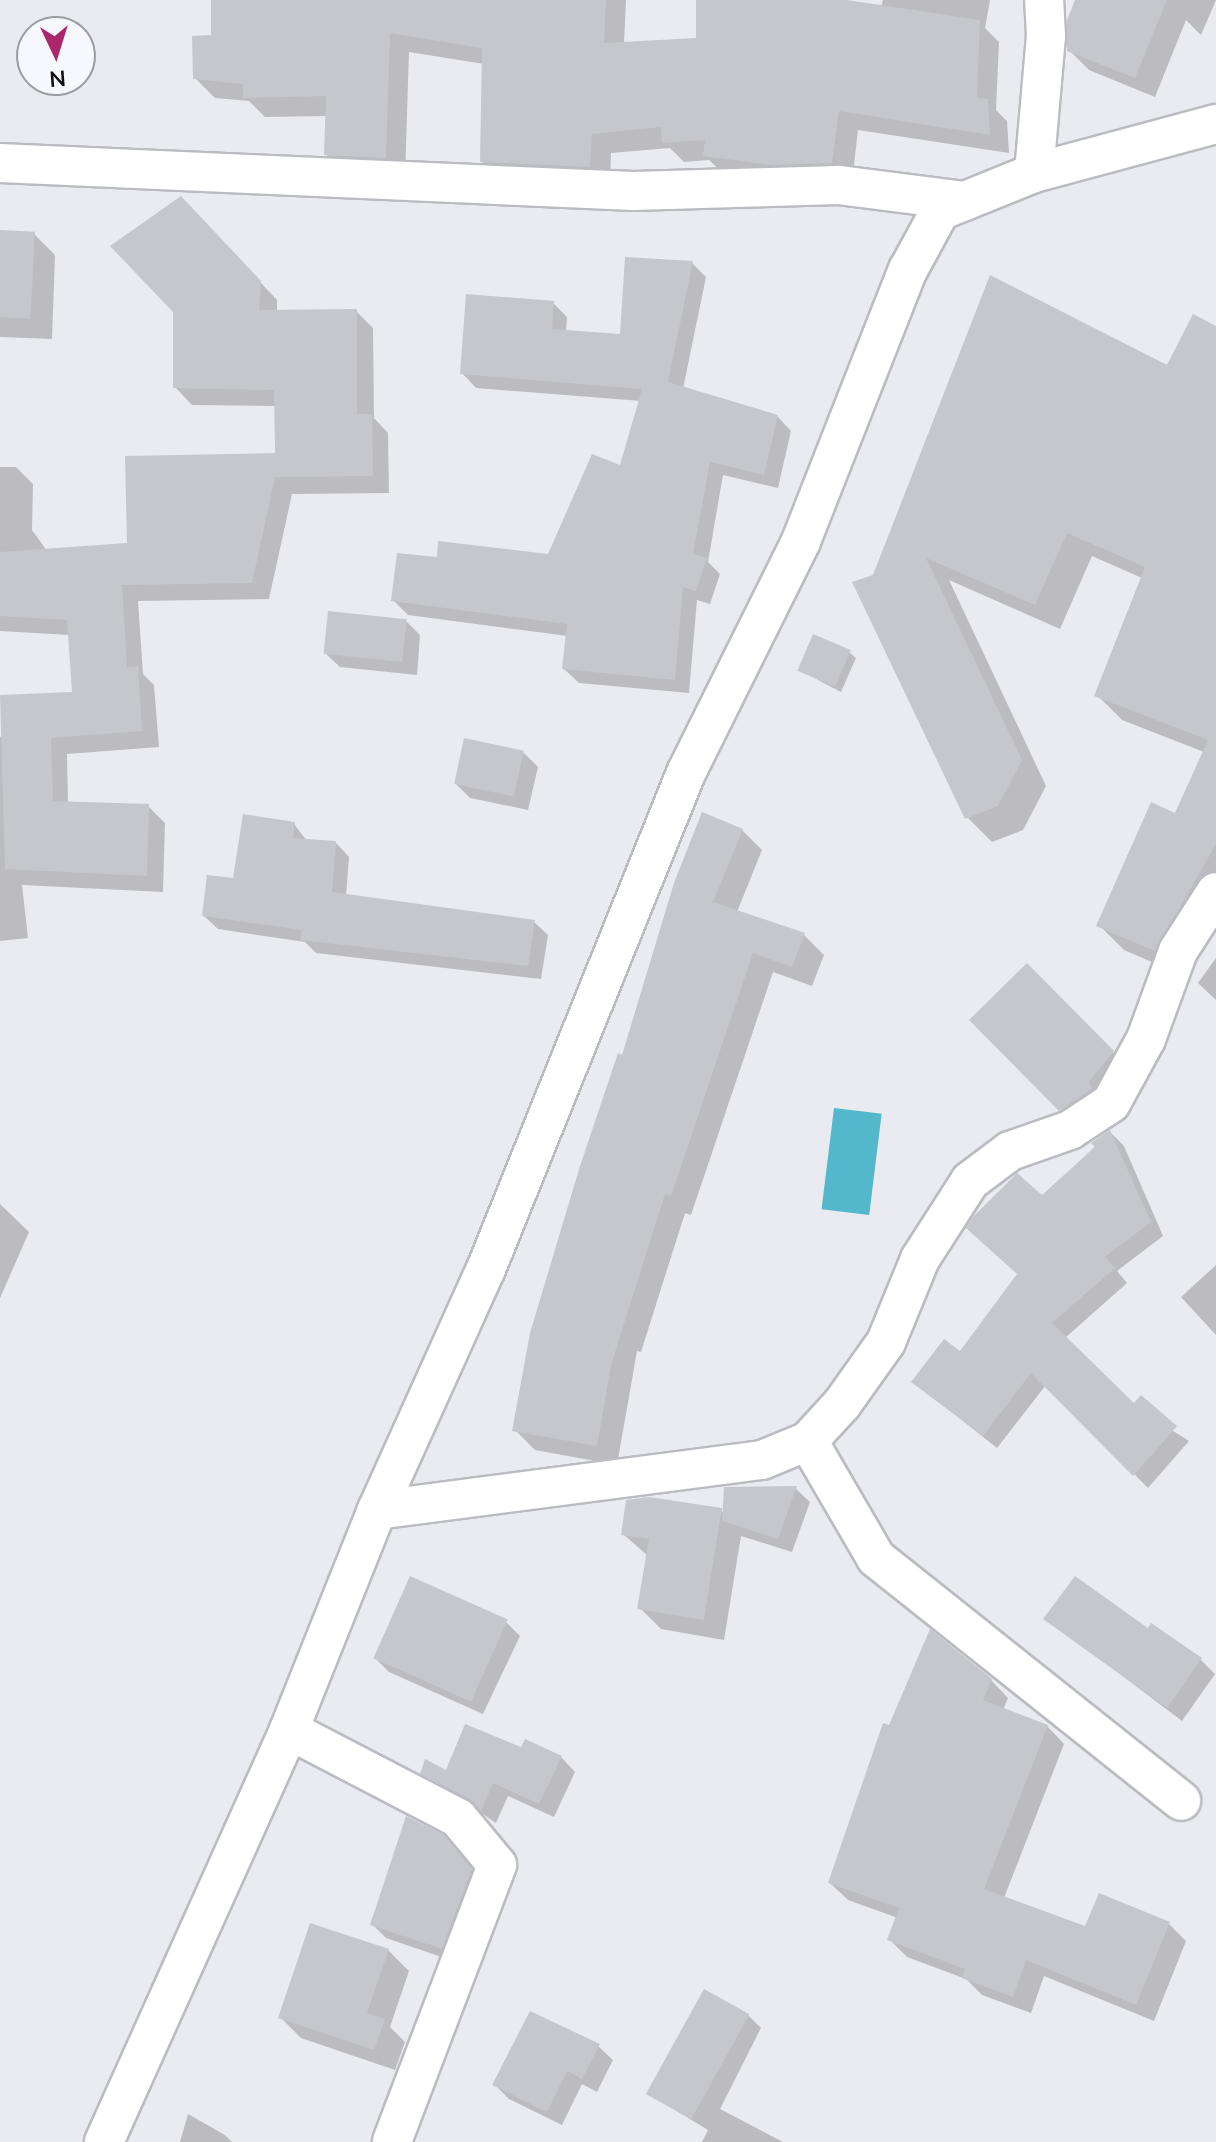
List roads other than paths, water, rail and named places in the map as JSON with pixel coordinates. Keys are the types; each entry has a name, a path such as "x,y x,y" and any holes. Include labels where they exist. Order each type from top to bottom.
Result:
{"street":[{"path":"1034,173 1046,36 1044,0"},
{"path":"104,2142 289,1730 377,1510 486,1269 686,773 801,541 908,270 940,211 1034,173 1216,124"},
{"path":"0,163 633,191 839,185 964,201"},
{"path":"377,1510 762,1460 808,1441 842,1404 886,1342 920,1259 970,1181 1010,1151 1070,1130 1111,1103 1146,1039 1178,951 1216,892"},
{"path":"808,1441 876,1558 1181,1801"},
{"path":"289,1730 458,1818 497,1865 392,2142"}],"water":[{"path":"834,1108 882,1114 869,1215 822,1209"}]}
